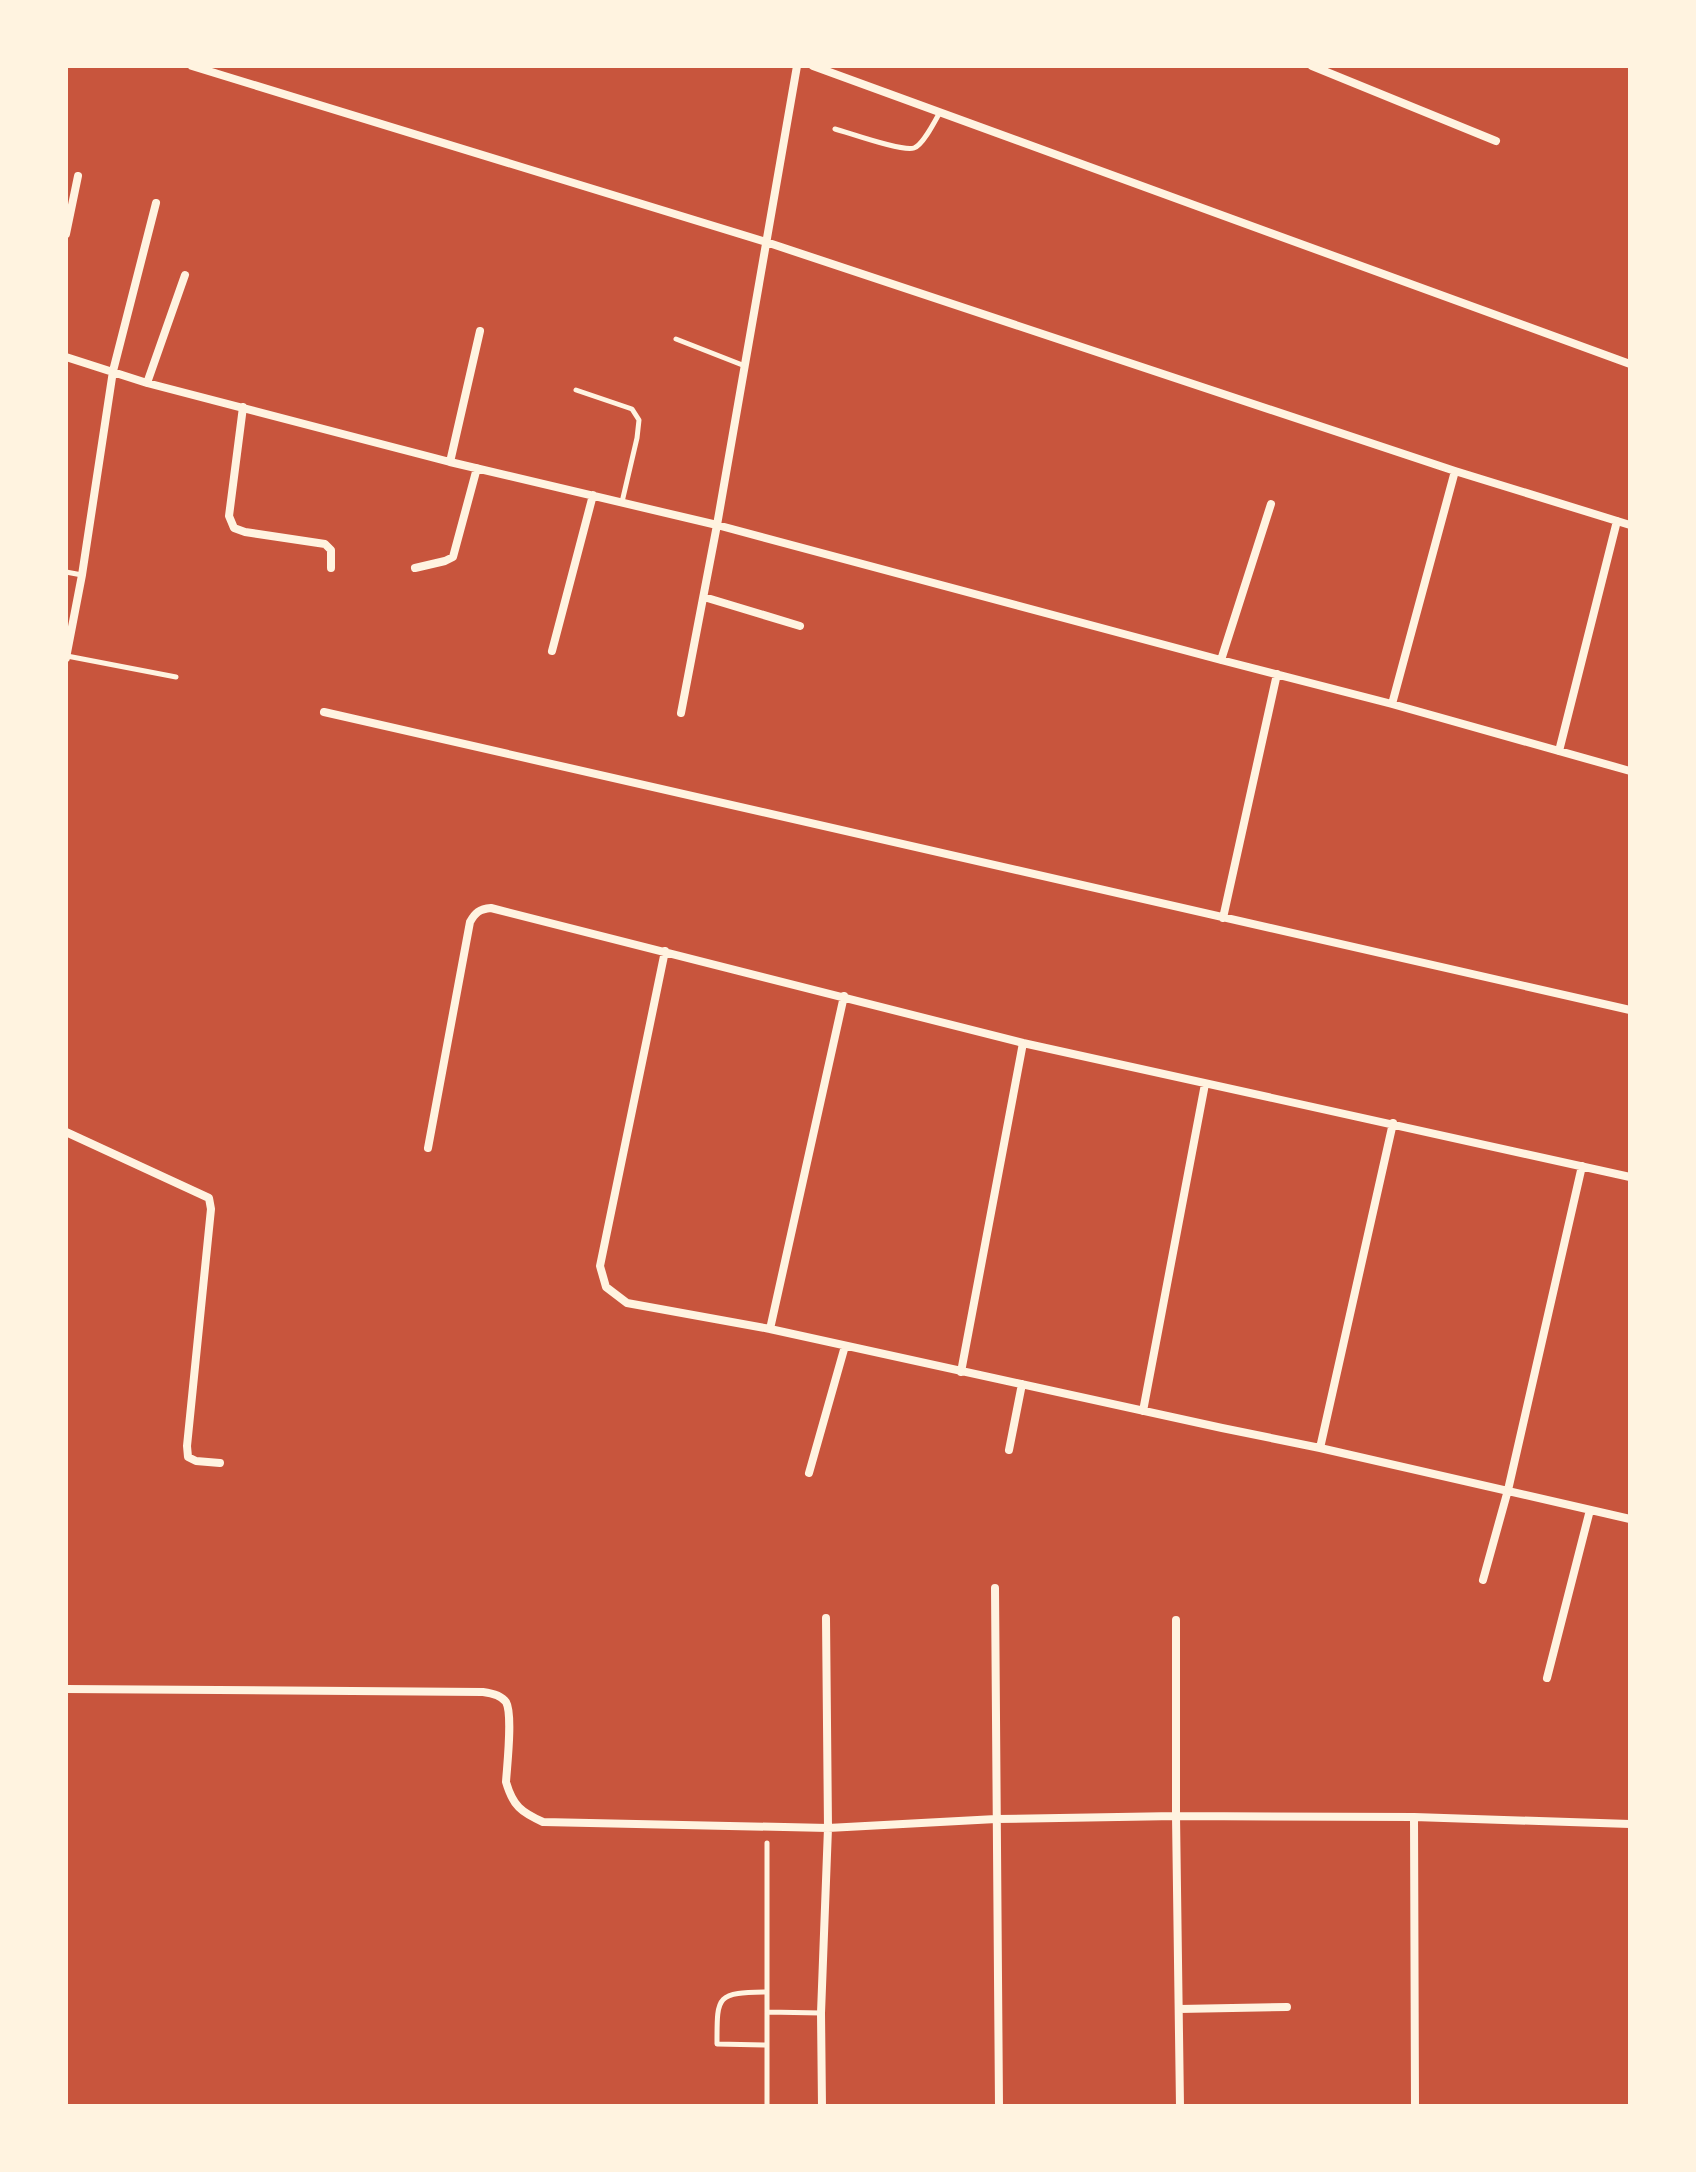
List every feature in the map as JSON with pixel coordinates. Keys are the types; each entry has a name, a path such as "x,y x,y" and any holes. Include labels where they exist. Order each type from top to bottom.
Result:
{"street":[{"path":"192,66 766,242 1455,471 1630,525"},
{"path":"681,713 797,66"},
{"path":"813,66 1630,364"},
{"path":"1312,66 1496,141"},
{"path":"66,234 78,176"},
{"path":"66,656 82,575 113,371 156,203"},
{"path":"147,383 185,275"},
{"path":"450,462 480,331"},
{"path":"66,357 147,383 450,462 717,525 1392,704 1630,771"},
{"path":"243,407 229,516 234,528 325,544 331,550 331,568"},
{"path":"415,568 453,557 477,468"},
{"path":"1392,704 1455,471"},
{"path":"552,651 593,495"},
{"path":"1221,660 1271,504"},
{"path":"1559,751 1617,521"},
{"path":"704,597 800,626"},
{"path":"1223,918 1277,674"},
{"path":"324,712 1630,1010"},
{"path":"428,1148 470,922 482,909 491,908 1023,1043 1630,1177"},
{"path":"665,951 600,1266 606,1287 627,1303 770,1329 1320,1448 1630,1519"},
{"path":"770,1329 844,996"},
{"path":"961,1372 1023,1043"},
{"path":"1143,1411 1205,1084"},
{"path":"1320,1448 1393,1123"},
{"path":"66,1132 209,1198 211,1209 187,1446 188,1457 196,1461 220,1463"},
{"path":"1483,1580 1508,1490 1582,1166"},
{"path":"809,1473 845,1346"},
{"path":"1009,1450 1022,1384"},
{"path":"1547,1678 1590,1510"},
{"path":"995,1588 999,2106"},
{"path":"822,2106 821,2013 828,1828 826,1618"},
{"path":"1176,1620 1180,2106"},
{"path":"66,1689 483,1692 496,1695 505,1701 509,1713 506,1782 515,1804 525,1814 543,1822 828,1828 996,1819 1176,1816 1414,1817 1630,1824"},
{"path":"1414,1817 1415,2106"},
{"path":"1179,2009 1287,2007"}],"lane":[{"path":"835,129 902,148 915,148 940,112"},
{"path":"676,339 745,366"},
{"path":"576,390 632,409 639,420 622,502"},
{"path":"66,572 82,575"},
{"path":"66,656 176,677"},
{"path":"767,1843 767,2106"},
{"path":"767,1992 736,1992 723,1998 717,2010 717,2044 767,2045"},
{"path":"767,2012 821,2013"}]}
